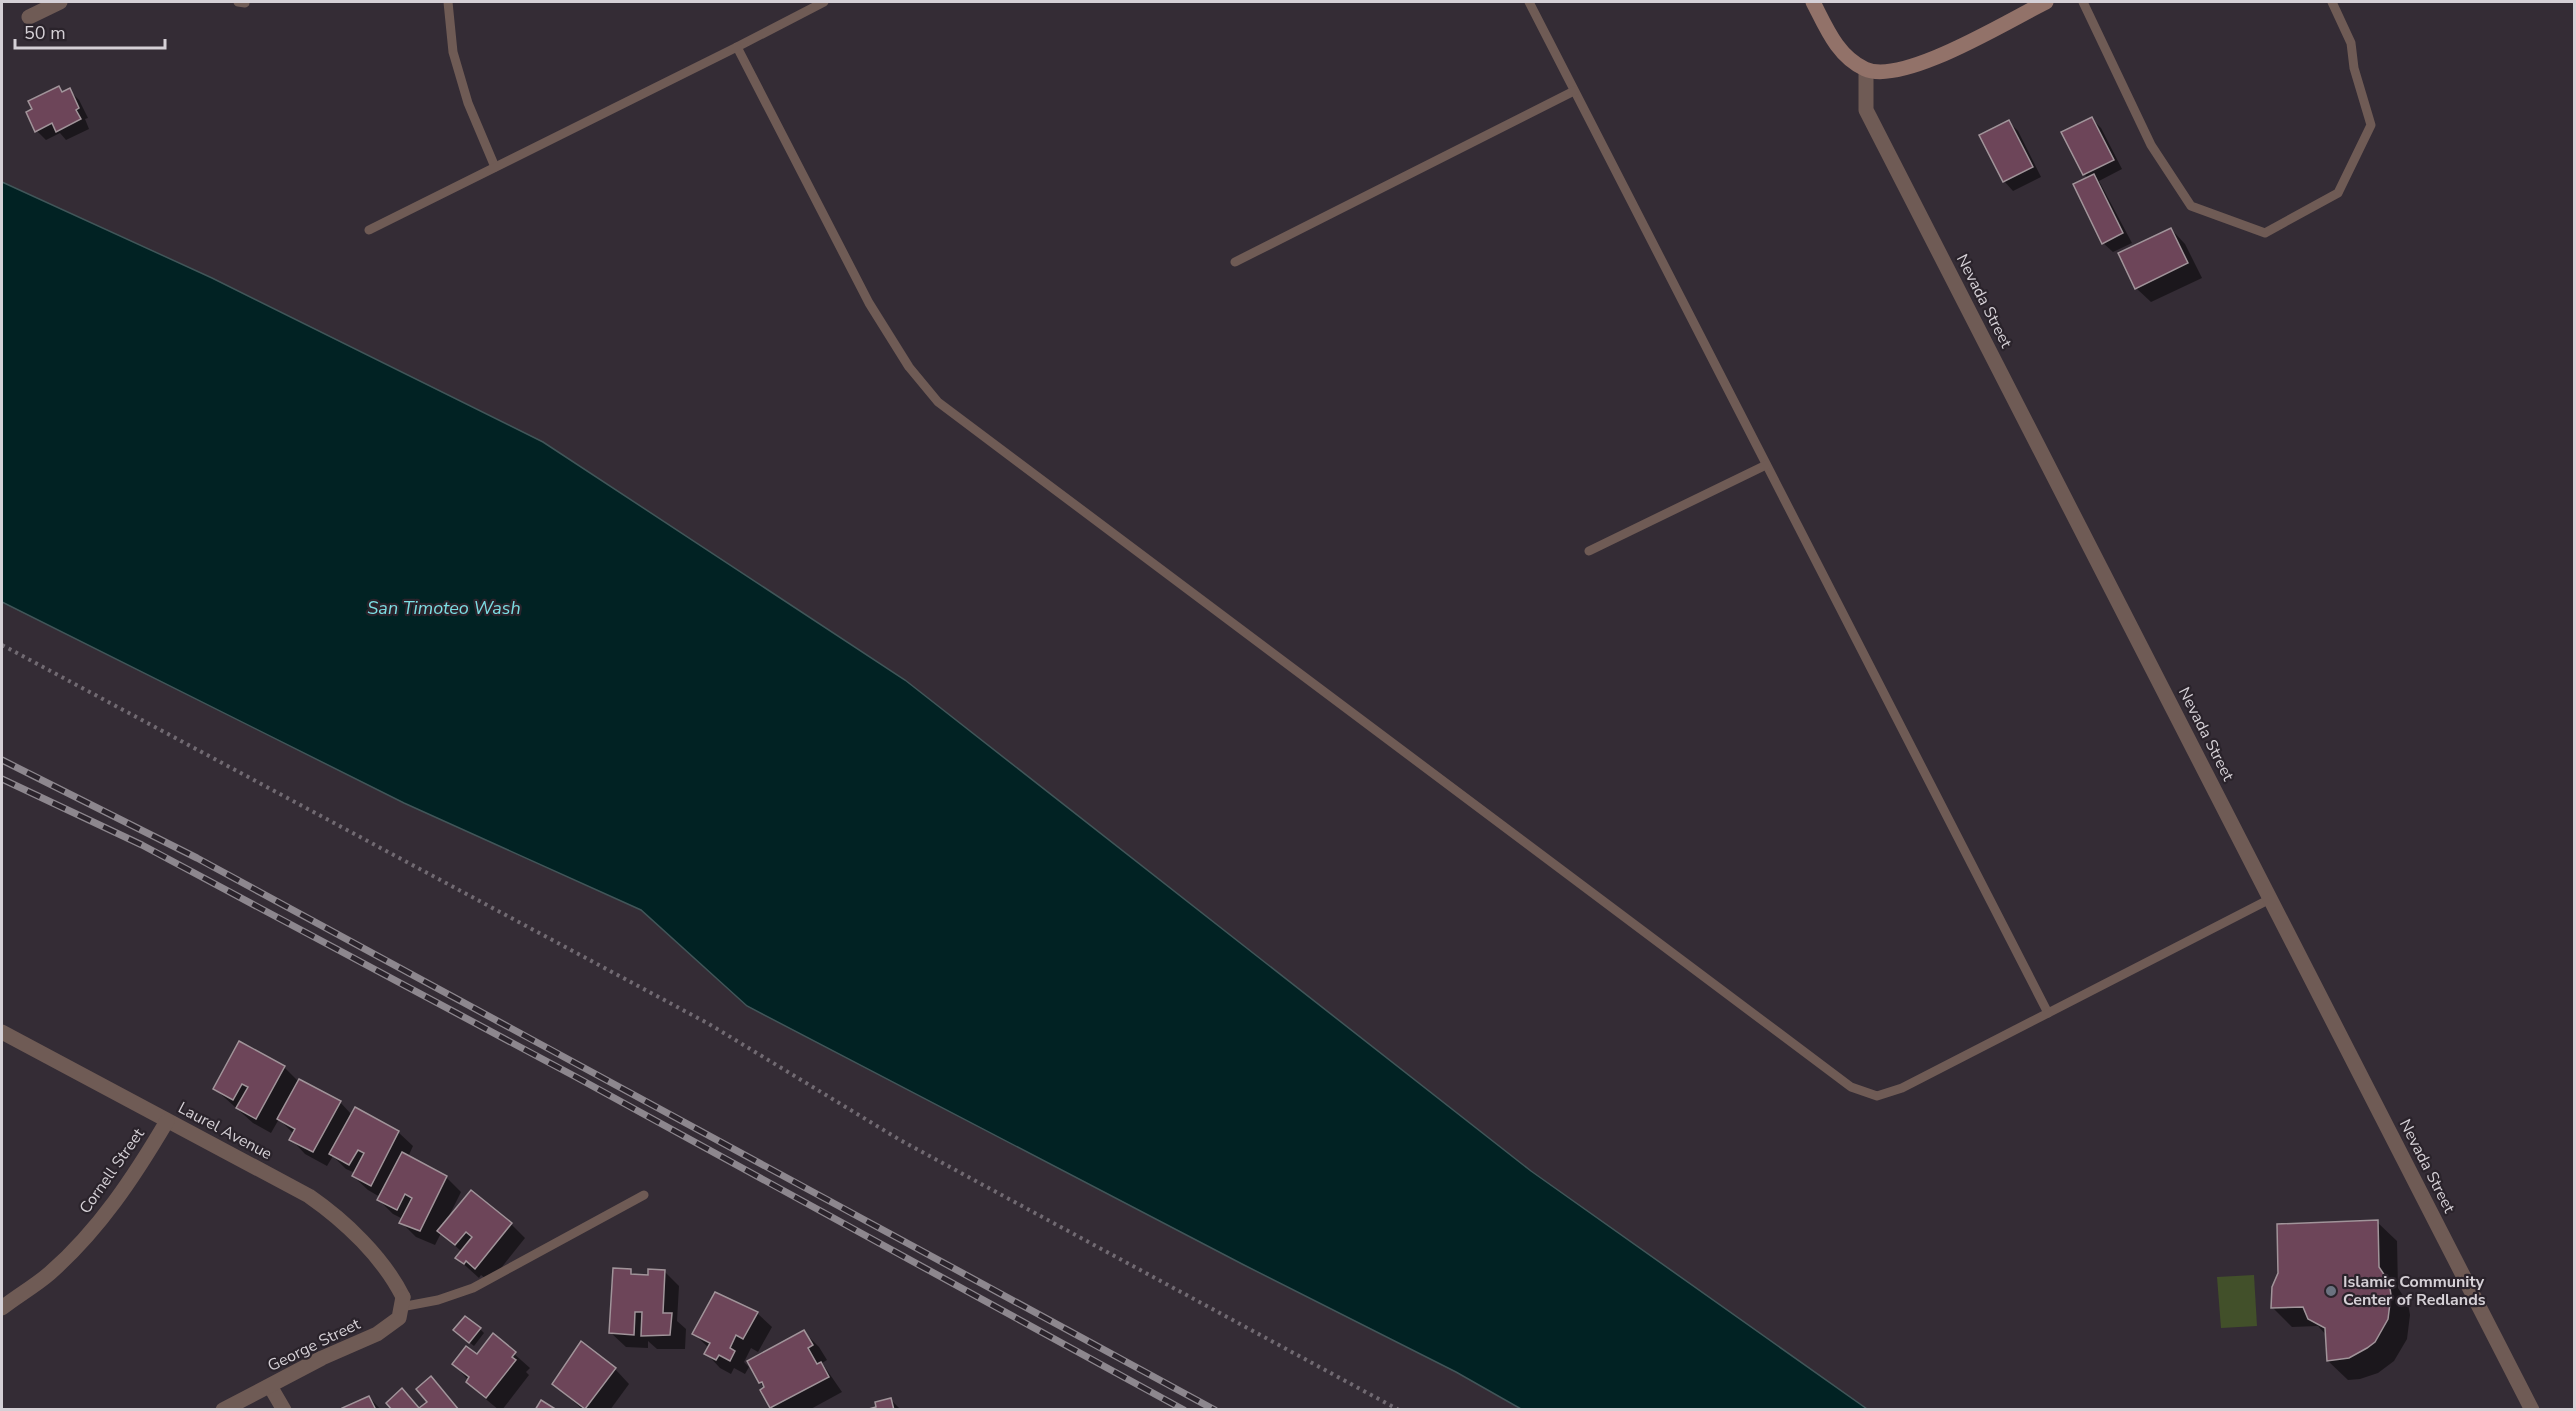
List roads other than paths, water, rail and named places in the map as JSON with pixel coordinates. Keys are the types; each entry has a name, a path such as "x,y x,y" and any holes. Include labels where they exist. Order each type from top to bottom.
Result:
{"main road":[{"path":"1813,2 1833,40 1846,56 1866,70 1900,70 1924,63 2046,2"}],"street":[{"path":"29,17 60,2"},
{"name":"Nevada Street","path":"1866,70 1866,110 2532,1410"},
{"name":"Laurel Avenue","path":"2,1032 309,1196 339,1217 393,1276 402,1302"},
{"name":"Cornell Street","path":"2,1308 49,1274 100,1222 136,1173 167,1121"},
{"name":"George Street","path":"224,1410 322,1358 377,1334 399,1318 402,1302"},
{"path":"270,1386 284,1410"}],"lane":[{"path":"448,2 453,52 468,103 495,167"},
{"path":"369,230 824,2"},
{"path":"1529,2 2048,1013"},
{"path":"2083,2 2151,145 2191,207 2265,233 2338,193 2371,125 2354,68 2351,42 2332,2"},
{"path":"737,47 869,303 909,367 938,402 1851,1087 1877,1096 1902,1088 2270,899"},
{"path":"1235,262 1574,91"},
{"path":"1589,551 1766,465"},
{"path":"402,1302 438,1300 473,1288 644,1195"}],"water":[{"name":"San Timoteo Wash","path":"2,182 212,278 543,442 905,680 1531,1171 1867,1409 1521,1409 1456,1372 1244,1265 747,1006 641,910 404,803 2,602"}],"railway":[{"path":"2,760 197,858 1215,1410"},
{"path":"2,779 142,845 576,1077 1184,1410"}],"place":[{"name":"Islamic Community Center of Redlands","path":"2331,1291"}]}
